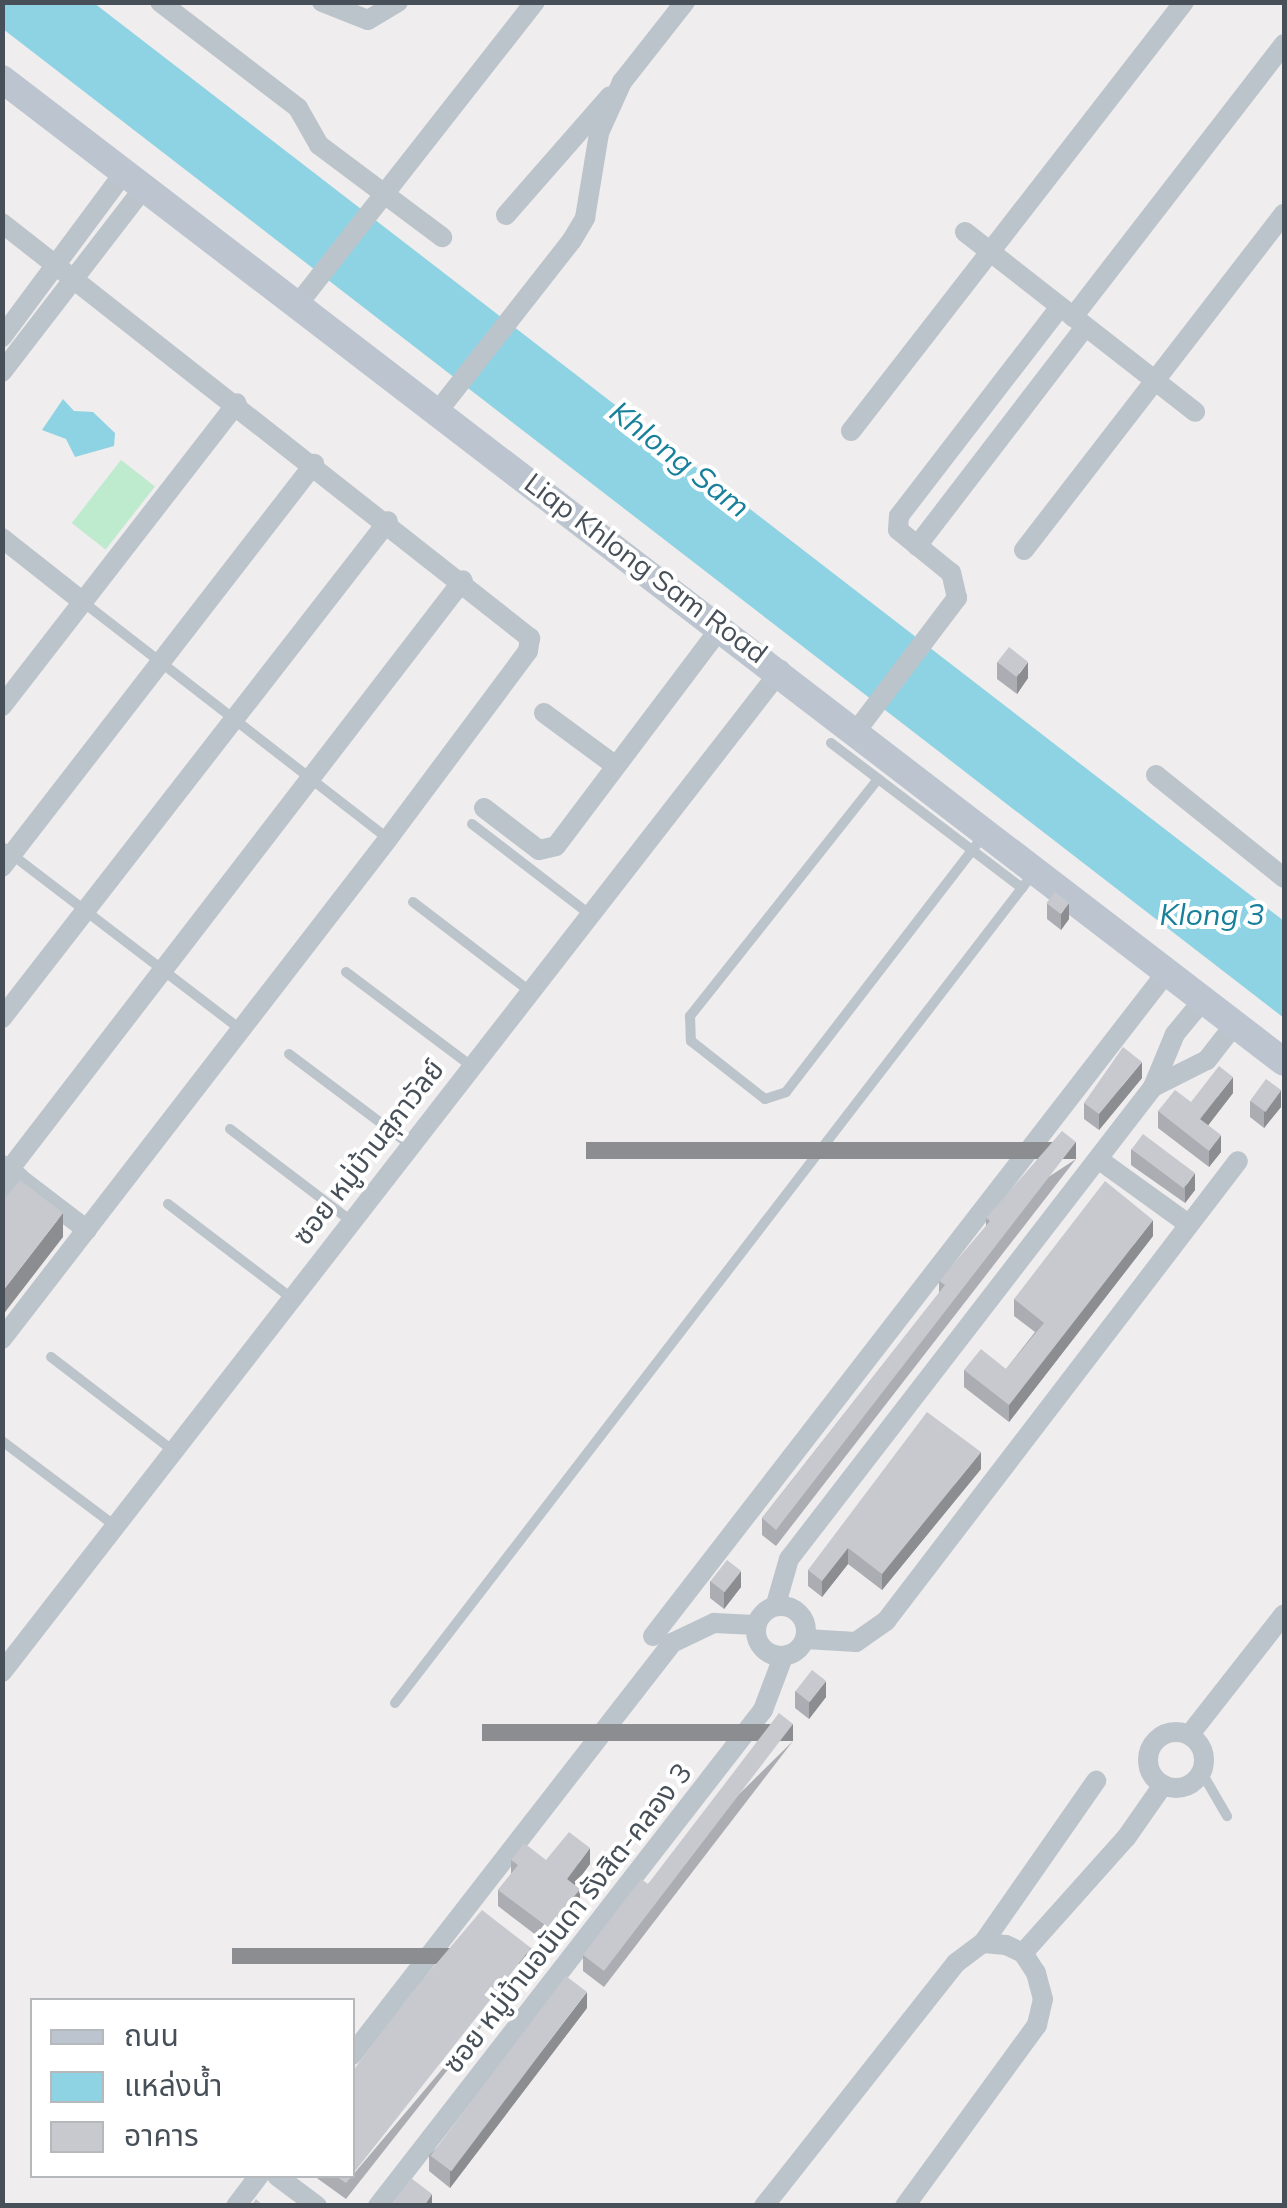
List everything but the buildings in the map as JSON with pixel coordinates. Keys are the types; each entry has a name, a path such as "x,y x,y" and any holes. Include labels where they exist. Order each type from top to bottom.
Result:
{"main road":[{"name":"Liap Khlong Sam Road","path":"2,79 781,670 857,730 979,841 1168,969 1284,1062"}],"street":[{"path":"160,2 298,108 319,145 378,197 442,237"},
{"path":"322,2 368,20 398,2"},
{"path":"298,304 378,197 535,2"},
{"path":"506,215 622,82 685,2"},
{"path":"852,431 1184,2"},
{"path":"857,730 945,620 957,584 898,530 899,516 1072,317 1284,44"},
{"path":"438,411 585,218 599,133 622,82"},
{"path":"2,372 65,271 133,181"},
{"path":"1024,550 1284,214"},
{"path":"2,223 524,628 528,651 2,1339"},
{"path":"965,232 1195,412"},
{"path":"2,337 65,271"},
{"path":"917,546 1072,317"},
{"path":"2,706 236,404"},
{"path":"6,856 314,464"},
{"path":"2,1018 388,522"},
{"path":"4,542 83,602"},
{"path":"2,1198 10,1170 463,580"},
{"path":"478,816 547,852 721,627"},
{"name":"ซอย หมู่บ้านสุภาวัลย์","path":"2,1672 588,912 781,670"},
{"path":"544,713 616,766"},
{"path":"1156,775 1284,878"},
{"path":"652,1636 1168,969"},
{"path":"756,1625 776,1604 789,1559 1153,1087 1174,1034 1204,999"},
{"path":"1153,1087 1207,1060 1235,1024"},
{"path":"1098,1159 1188,1224"},
{"path":"756,1625 759,1644 783,1657 806,1639 856,1642 886,1621 1238,1161"},
{"path":"10,1170 87,1230"},
{"path":"776,1604 804,1619 806,1639"},
{"path":"1190,1734 1284,1614"},
{"path":"355,2051 672,1643 714,1622 756,1625"},
{"name":"ซอย หมู่บ้านอนันดา รังสิต-คลอง 3","path":"378,2206 763,1710 783,1657"},
{"path":"1173,1731 1190,1734 1202,1747 1202,1773 1189,1785 1163,1785 1151,1772 1152,1746 1173,1731"},
{"path":"764,2206 934,1988 984,1942 1096,1781"},
{"path":"1024,1954 1126,1838 1163,1785"},
{"path":"984,1942 1024,1954"},
{"path":"904,2206 1037,2025 1043,1999 1024,1954"},
{"path":"236,2206 257,2178"},
{"path":"280,2178 317,2206"}],"lane":[{"path":"83,602 388,839"},
{"path":"831,743 878,779 979,841 786,1092 765,1099 691,1040 690,1016 878,779"},
{"path":"478,816 588,912"},
{"path":"6,856 86,910 241,1030"},
{"path":"395,1702 1029,878"},
{"path":"413,902 528,990"},
{"path":"346,972 470,1064"},
{"path":"289,1054 409,1144"},
{"path":"230,1129 351,1221"},
{"path":"168,1204 290,1297"},
{"path":"52,1357 172,1450"},
{"path":"2,1441 114,1525"},
{"path":"1202,1773 1227,1816"}],"green space":[{"path":"121,460 155,486 106,550 72,523"}],"water":[{"name":"Klong 3","path":"2,3 94,3 1284,921 1284,1018 3,29"},
{"path":"63,399 74,411 93,412 115,433 114,446 75,457 66,439 42,430"}],"water label":[{"name":"Khlong Sam","path":"680,459"}]}
